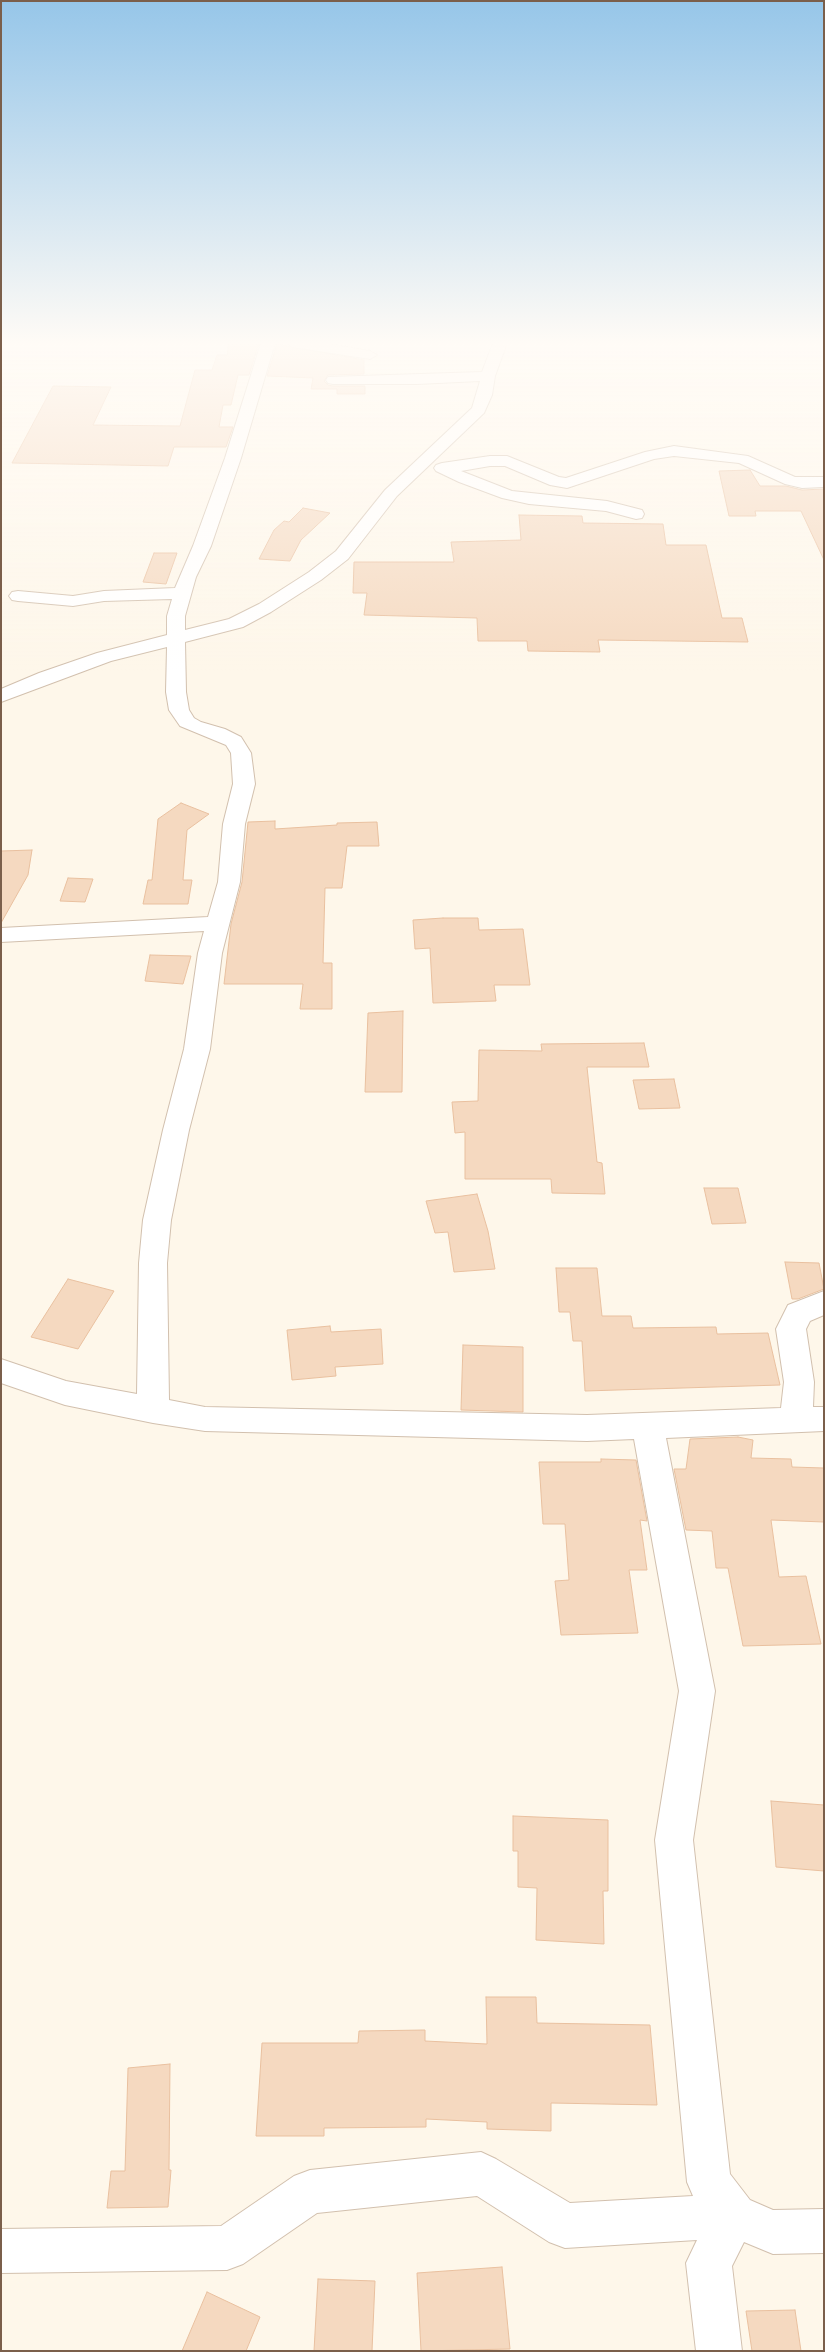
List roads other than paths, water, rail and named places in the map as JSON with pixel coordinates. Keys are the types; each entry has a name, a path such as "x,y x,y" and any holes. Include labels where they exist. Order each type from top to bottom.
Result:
{"street":[{"path":"154,1411 153,1263 157,1220 176,1130 197,1049 210,953 228,882 234,824 244,784 243,768 238,746 234,741 218,733 194,726 182,717 176,692 176,616 181,593 204,539 234,453"},
{"path":"1,696 46,677 97,660 236,623 265,608 315,576 342,554 391,493 432,453"},
{"path":"446,469 490,461 507,461 556,482 567,483 651,454 661,453"},
{"path":"689,453 742,459 796,482 824,482"},
{"path":"421,463 446,469 465,479 508,495 530,499 594,504 636,514"},
{"path":"18,596 46,600 73,600 104,596 181,593"},
{"path":"1,935 218,923"},
{"path":"1,1371 65,1393 205,1419 587,1428 810,1419 799,1382 791,1329 799,1313 824,1302"},
{"path":"648,1427 696,1691 674,1840 709,2182 734,2216"},
{"path":"1,2251 227,2248 310,2192 481,2174 565,2226 734,2216 773,2232 824,2231"},
{"path":"719,2351 709,2263 734,2216"}]}
